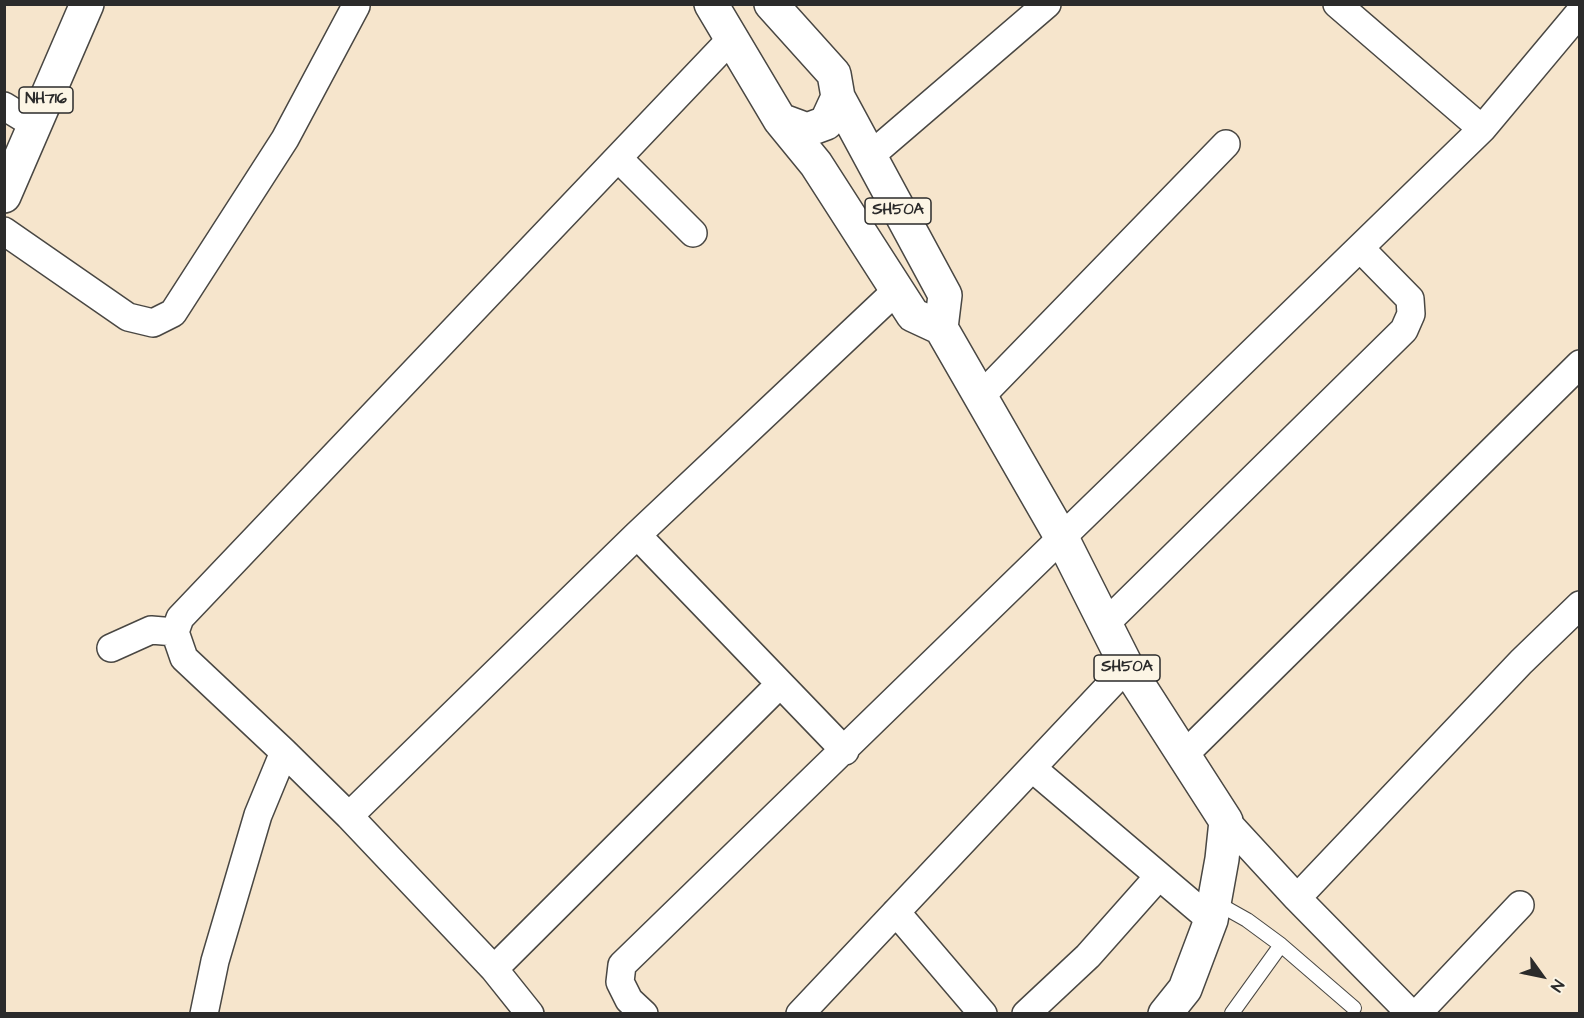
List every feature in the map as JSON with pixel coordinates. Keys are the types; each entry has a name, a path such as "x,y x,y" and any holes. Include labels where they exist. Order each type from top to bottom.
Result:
{"main road":[{"name":"NH716","path":"4,196 19,115 65,4"},
{"name":"NH716","path":"4,144 19,115 87,4"},
{"path":"711,4 780,120 816,164 913,315 941,328"},
{"path":"771,4 834,74 838,97 826,123 807,130 780,120"},
{"name":"SH50A","path":"838,97 945,295 941,328 982,395 1063,540 1127,667 1226,821"},
{"path":"1165,1014 1185,989 1213,911 1226,821"}],"street":[{"path":"870,156 1047,4"},
{"path":"1337,4 1482,129"},
{"path":"4,231 128,317 153,323 173,313 285,139 356,6"},
{"path":"644,1014 630,1000 620,982 622,965 1063,540 1482,129 1580,12"},
{"path":"531,1014 494,969 348,816 184,658 175,632 180,618 732,38"},
{"path":"982,395 1226,144"},
{"path":"619,159 693,233"},
{"path":"1104,625 1404,330 1411,314 1410,298 1360,248"},
{"path":"348,816 637,535 897,290"},
{"path":"1183,756 1580,364"},
{"path":"637,535 845,751"},
{"path":"1297,898 1521,662 1580,605"},
{"path":"111,648 151,630 175,632"},
{"path":"800,1014 1127,667"},
{"path":"494,969 780,684"},
{"path":"204,1014 215,961 258,815 284,752"},
{"path":"1032,768 1159,876 1213,911"},
{"path":"1226,821 1297,898 1411,1014"},
{"path":"1026,1014 1088,956 1159,876"},
{"path":"1417,1014 1520,905"},
{"path":"896,912 983,1014"}],"lane":[{"path":"1213,911 1247,920 1281,945 1354,1008"},
{"path":"1232,1013 1281,945"}]}
